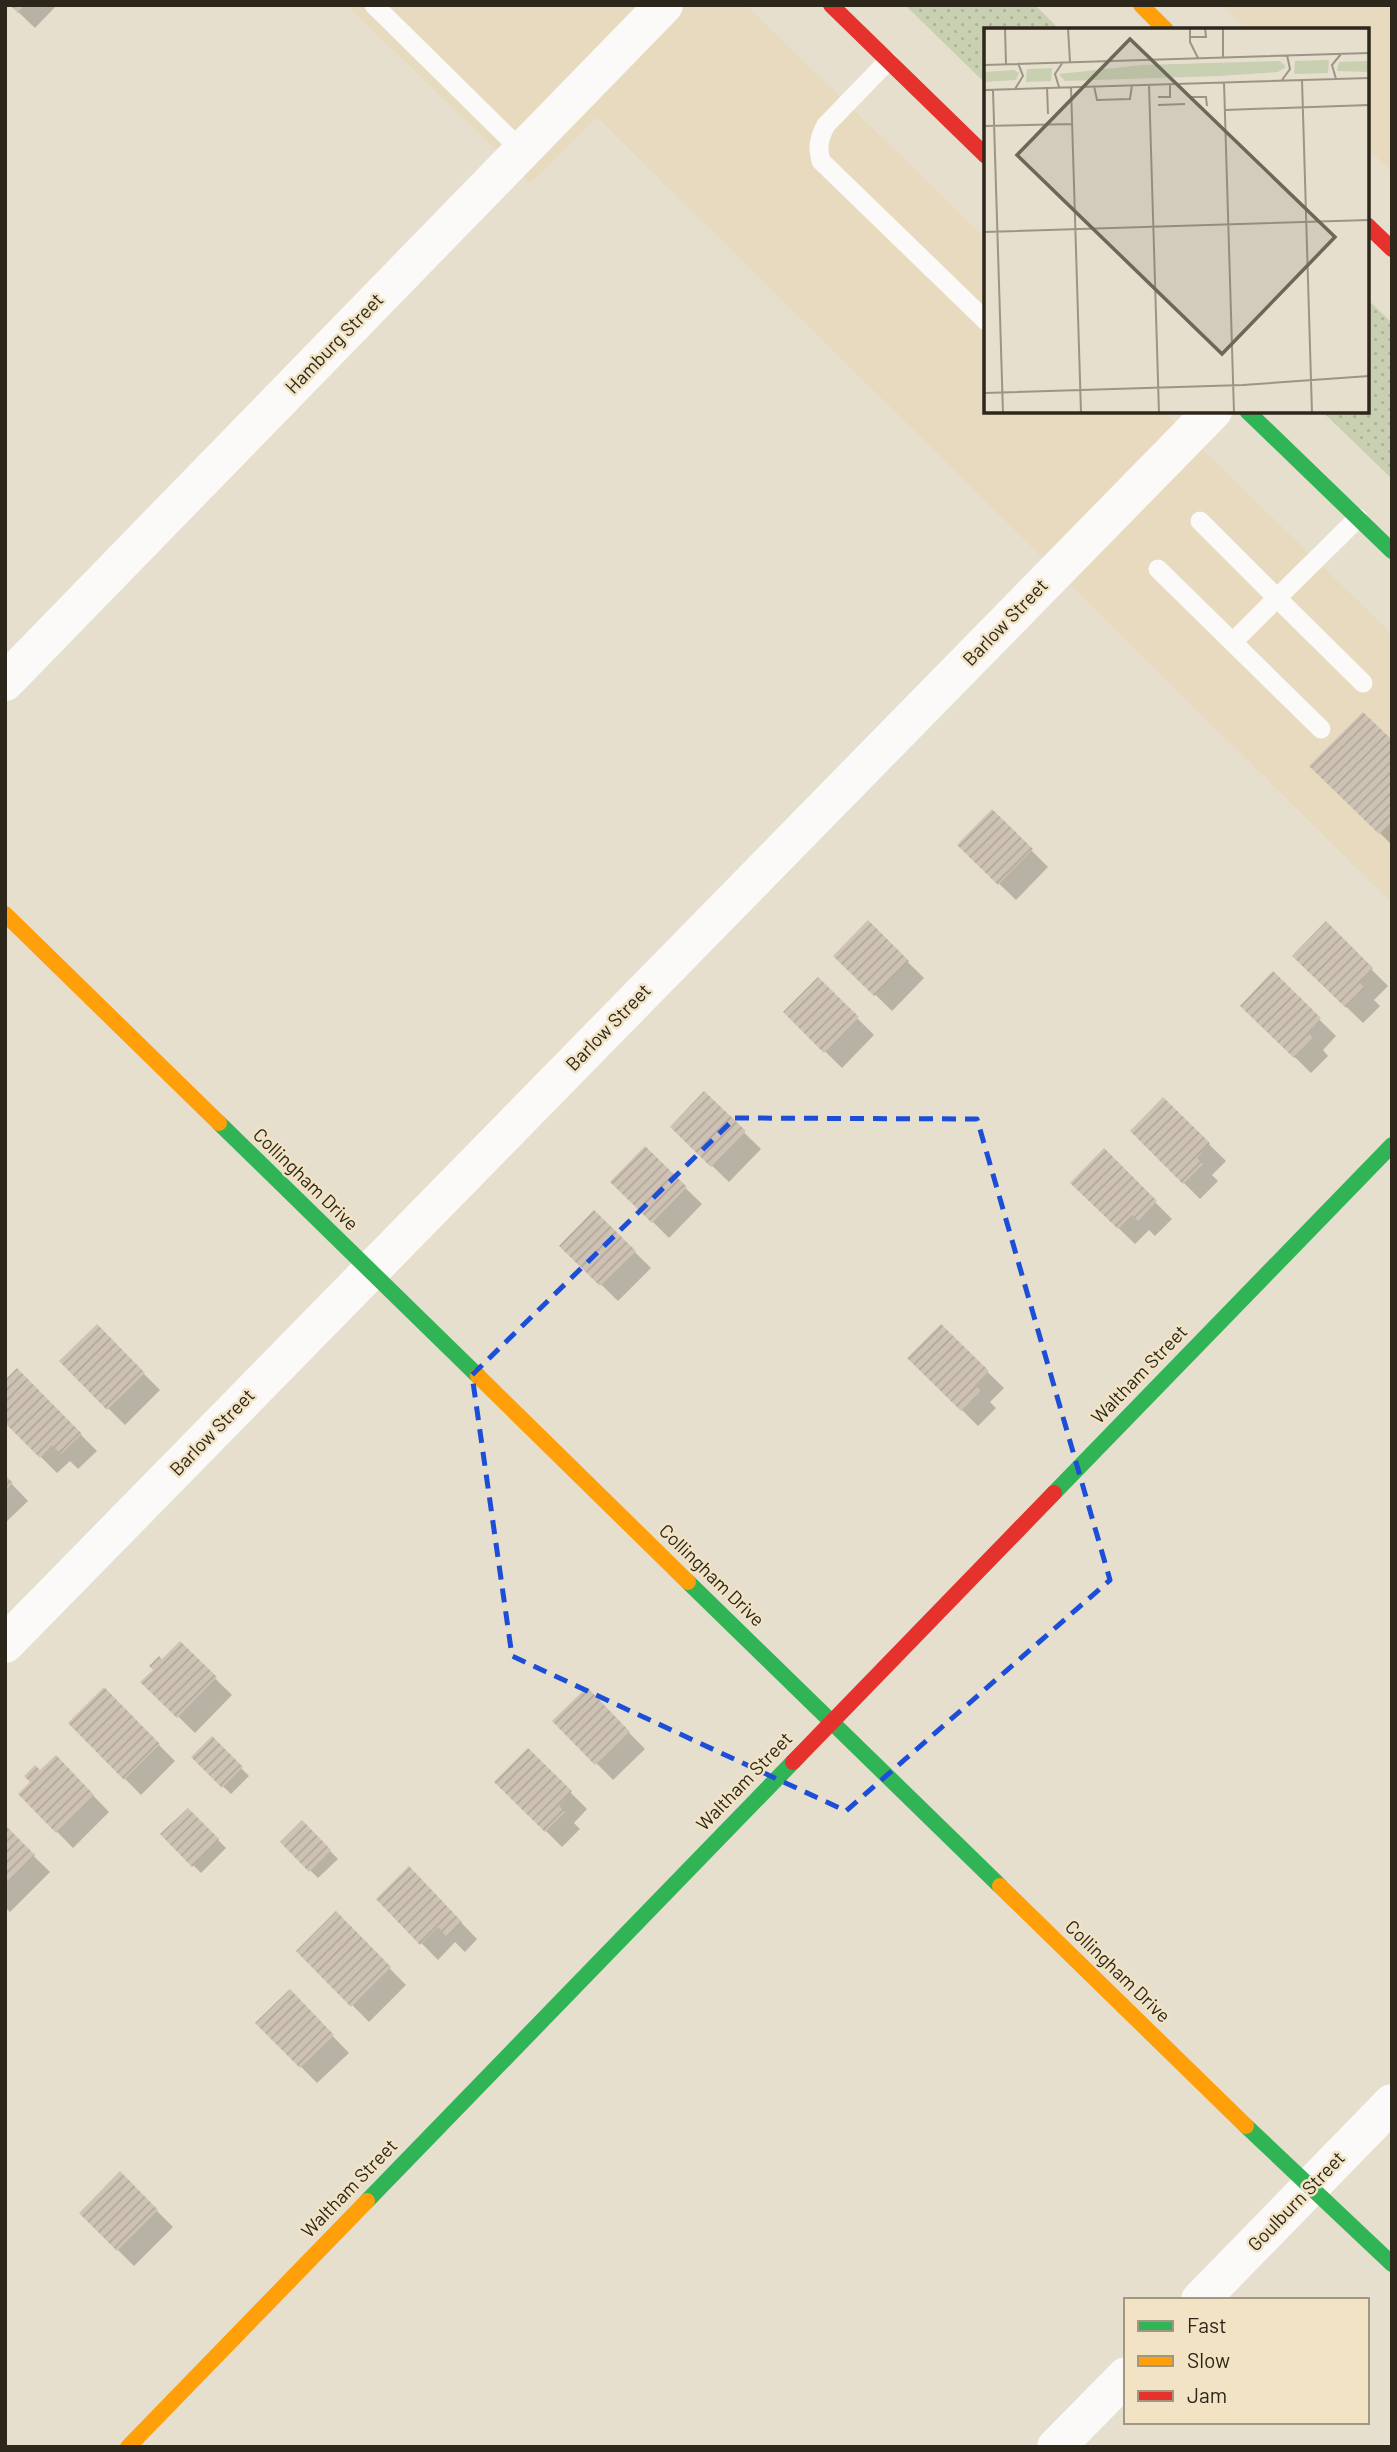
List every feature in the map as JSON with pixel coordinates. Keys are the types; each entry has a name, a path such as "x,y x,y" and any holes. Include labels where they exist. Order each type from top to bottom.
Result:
{"main road":[{"path":"831,5 984,154"},
{"path":"1141,5 1164,28"},
{"path":"1369,227 1392,249"},
{"path":"1249,413 1392,551"},
{"name":"Collingham Drive","path":"5,914 1309,2187 1392,2264"},
{"name":"Waltham Street","path":"128,2447 1392,1145"}],"street":[{"name":"Hamburg Street","path":"5,682 664,5"},
{"name":"Barlow Street","path":"5,1644 1211,413"},
{"name":"Goulburn Street","path":"1202,2298 1392,2103"},
{"path":"1056,2447 1124,2378"}],"lane":[{"path":"374,5 522,151"},
{"path":"888,61 826,125 820,135 817,150 821,161 984,319"},
{"path":"1234,641 1358,518"},
{"path":"1200,521 1363,683"},
{"path":"1158,569 1321,729"}],"highlighted area":[{"path":"735,1118 977,1119 1110,1580 846,1811 512,1656 472,1375"}],"shaded area":[{"path":"347,5 746,5 984,237 984,413 1165,413 1392,634 1392,903 597,117 530,183"},
{"path":"1222,5 1392,5 1392,172 1369,150 1369,28 1245,28"}],"green space":[{"path":"905,5 1035,5 1058,28 984,28 984,82"},
{"path":"1369,301 1392,323 1392,479 1324,413 1369,413"}],"building":[{"path":"10,5 25,5 18,13"},
{"path":"1363,712 1392,740 1392,821 1379,834 1309,766"},
{"path":"992,809 1033,849 998,885 957,845"},
{"path":"868,920 909,961 874,996 833,956"},
{"path":"1326,921 1373,968 1359,982 1365,988 1346,1008 1292,956"},
{"path":"1273,971 1321,1018 1308,1032 1313,1038 1294,1058 1240,1006"},
{"path":"818,977 859,1017 824,1053 783,1012"},
{"path":"704,1091 746,1131 711,1167 670,1127"},
{"path":"1163,1097 1210,1143 1197,1158 1203,1164 1183,1184 1130,1131"},
{"path":"645,1146 687,1187 652,1223 610,1182"},
{"path":"1104,1148 1157,1201 1138,1221 1132,1215 1118,1229 1070,1183"},
{"path":"594,1210 636,1251 600,1286 559,1246"},
{"path":"97,1324 145,1373 107,1410 59,1361"},
{"path":"941,1324 989,1371 975,1385 981,1391 961,1411 907,1358"},
{"path":"17,1368 82,1434 61,1454 52,1445 40,1458 5,1423 5,1380"},
{"path":"5,1475 13,1483 5,1491"},
{"path":"180,1641 217,1677 177,1718 140,1682 153,1670 149,1666 159,1656 162,1659"},
{"path":"104,1687 160,1744 124,1780 68,1723"},
{"path":"587,1687 630,1732 595,1765 552,1721"},
{"path":"212,1736 243,1767 222,1788 191,1757"},
{"path":"528,1748 572,1791 559,1806 565,1812 545,1832 494,1782"},
{"path":"56,1755 94,1795 56,1833 18,1794 30,1782 24,1776 35,1765 40,1770"},
{"path":"188,1808 219,1839 192,1867 160,1834"},
{"path":"302,1820 331,1850 309,1872 280,1842"},
{"path":"5,1825 35,1855 5,1885"},
{"path":"409,1866 462,1922 447,1937 438,1927 420,1945 376,1899"},
{"path":"336,1911 391,1967 351,2007 296,1951"},
{"path":"290,1989 334,2035 300,2068 255,2023"},
{"path":"120,2171 158,2210 117,2251 79,2213"}],"traffic: fast":[{"path":"1249,413 1392,551"},
{"path":"219,1123 478,1376"},
{"path":"1054,1493 1392,1145"},
{"path":"688,1582 1000,1886"},
{"path":"367,2201 793,1762"},
{"path":"1246,2126 1392,2264"}],"traffic: slow":[{"path":"1141,5 1164,28"},
{"path":"5,914 219,1123"},
{"path":"478,1376 688,1582"},
{"path":"1000,1886 1246,2126"},
{"path":"128,2447 367,2201"}],"traffic: jam":[{"path":"831,5 984,154"},
{"path":"1369,227 1392,249"},
{"path":"793,1762 1054,1493"}]}
